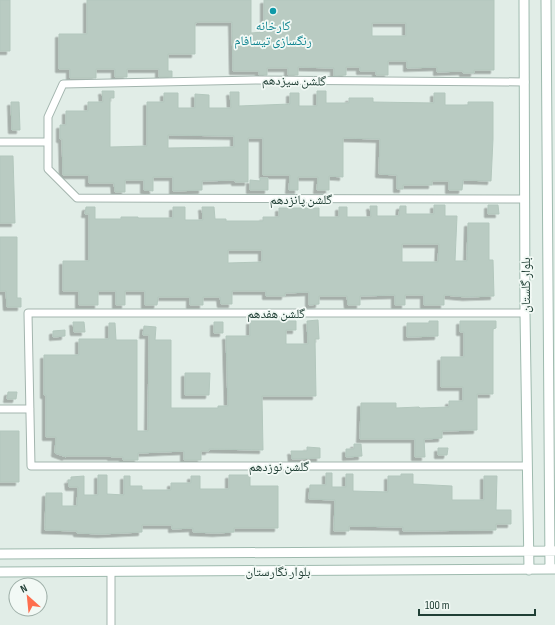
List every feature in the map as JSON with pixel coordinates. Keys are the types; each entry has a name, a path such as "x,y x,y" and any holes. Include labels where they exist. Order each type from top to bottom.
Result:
{"street":[{"name":"بلوار گلستان","path":"524,0 525,313 529,570"},
{"name":"بلوار گلستان","path":"546,0 551,95 553,569"},
{"name":"گلشن سیزدهم","path":"48,142 48,117 63,84 256,80 525,82"},
{"path":"0,142 48,142"},
{"name":"گلشن پانزدهم","path":"48,142 48,169 77,198 525,199"},
{"name":"گلشن هفدهم","path":"30,409 28,313 525,313"},
{"path":"0,409 30,409"},
{"name":"گلشن نوزدهم","path":"30,409 31,466 527,466"},
{"name":"بلوار نگارستان","path":"0,554 553,551"},
{"name":"بلوار نگارستان","path":"0,572 553,569"},
{"path":"111,572 112,625"}],"building":[{"path":"0,0 10,0 10,51 0,51"},
{"path":"87,0 251,0 251,33 264,32 264,0 494,0 494,70 474,70 474,73 463,73 463,71 437,72 437,67 407,68 407,61 388,61 388,75 376,75 376,71 360,71 360,67 346,67 346,75 334,76 334,68 298,67 298,75 288,75 288,68 267,68 267,75 259,75 259,71 233,71 232,22 199,22 195,23 195,54 168,54 168,71 172,71 172,77 159,77 159,69 127,69 127,77 115,77 115,69 96,69 96,78 70,78 70,69 59,69 59,34 87,34","holes":["372,23 406,23 406,36 372,36"]},
{"path":"102,91 114,91 114,98 110,98 110,147 147,146 147,102 164,102 164,93 178,93 178,108 195,108 195,94 209,95 209,108 231,108 230,92 239,92 239,106 290,104 290,93 299,93 299,106 317,106 317,91 326,91 326,103 349,103 349,98 373,98 373,102 434,103 434,93 445,93 445,105 468,105 468,102 493,102 491,181 463,180 462,190 449,190 449,181 432,181 432,185 403,185 403,189 397,189 397,175 379,174 380,139 343,138 343,177 329,176 329,190 317,190 318,177 298,177 298,190 289,190 290,175 263,175 263,138 248,138 248,182 235,182 235,180 202,181 202,190 173,191 173,177 153,177 153,191 144,190 144,180 125,180 125,192 115,192 114,183 89,183 89,175 63,175 60,125 66,125 66,111 88,111 88,102 103,102","holes":["168,135 234,136 234,147 168,148"]},
{"path":"11,102 19,102 20,130 12,130"},
{"path":"0,156 13,156 15,223 0,223"},
{"path":"260,178 268,178 268,190 250,190 250,180 260,181"},
{"path":"434,205 445,205 445,216 457,216 455,261 467,261 468,223 489,223 489,260 493,260 494,296 466,297 444,295 444,305 424,305 424,295 405,295 405,305 395,305 395,295 360,296 360,305 348,305 347,296 319,296 319,304 309,305 309,292 285,293 285,296 266,296 266,291 232,291 232,304 221,304 220,297 203,297 203,305 190,305 190,297 158,297 157,305 145,305 145,291 125,291 125,305 116,305 116,291 98,291 98,305 79,305 79,291 63,291 63,261 89,261 89,214 85,214 86,207 95,207 95,219 121,219 121,217 173,218 173,207 185,207 185,220 203,220 202,207 214,207 215,219 226,219 226,221 263,221 263,217 279,217 279,208 319,208 319,217 339,217 339,207 347,207 347,217 371,217 370,206 377,206 377,216 399,216 400,206 406,206 406,214 434,214","holes":["402,244 439,244 438,262 402,262","228,250 262,250 262,262 228,263"]},
{"path":"488,205 498,205 499,214 488,214"},
{"path":"0,237 17,237 17,298 21,298 21,307 7,307 6,291 0,291"},
{"path":"318,320 319,339 315,339 316,396 262,396 263,450 209,449 209,451 201,451 201,460 184,460 184,451 138,453 138,460 123,460 123,457 111,456 66,457 55,453 56,437 46,437 44,355 79,355 79,339 109,339 109,323 115,323 116,340 137,340 137,431 148,431 149,335 143,335 144,326 156,327 155,340 171,340 171,408 218,408 218,406 228,406 226,336 250,336 250,321 296,321 296,330 286,330 286,344 308,344 307,321"},
{"path":"429,321 438,321 438,336 407,337 407,323 429,323"},
{"path":"460,321 496,321 496,328 493,329 493,394 477,394 477,430 442,431 442,438 424,439 425,457 415,457 415,439 360,439 361,403 396,403 396,408 420,408 449,407 449,401 463,401 463,387 441,387 441,357 464,357 464,332 460,332"},
{"path":"73,322 84,322 85,332 74,332"},
{"path":"214,322 223,322 223,333 214,333"},
{"path":"65,330 65,336 53,337 53,331"},
{"path":"185,373 210,373 209,395 185,395"},
{"path":"8,392 17,392 16,399 7,399"},
{"path":"0,431 19,431 19,482 0,482"},
{"path":"354,444 361,444 362,456 346,457 346,449 354,449"},
{"path":"307,447 320,448 320,458 292,459 291,451 307,451"},
{"path":"438,448 448,448 447,455 438,455"},
{"path":"326,473 332,473 332,487 346,487 346,474 353,474 353,491 388,492 388,476 413,474 413,484 452,486 452,500 484,500 484,476 497,476 496,510 511,510 511,524 496,524 496,530 403,531 403,527 349,526 349,531 334,531 335,500 309,499 310,485 326,485"},
{"path":"98,475 107,475 107,494 124,495 124,476 130,476 130,486 142,486 142,490 171,490 171,483 191,483 191,476 200,476 200,489 229,489 229,475 250,475 250,486 278,486 278,528 234,528 234,532 216,533 193,532 193,528 172,529 172,525 142,525 142,532 101,534 77,533 77,531 45,530 46,493 62,493 62,506 77,506 78,487 69,487 68,480 71,480 71,477 84,476 84,495 98,495"}],"place":[{"name":"کارخانه رنگسازی تیسافام","path":"273,11"}]}
